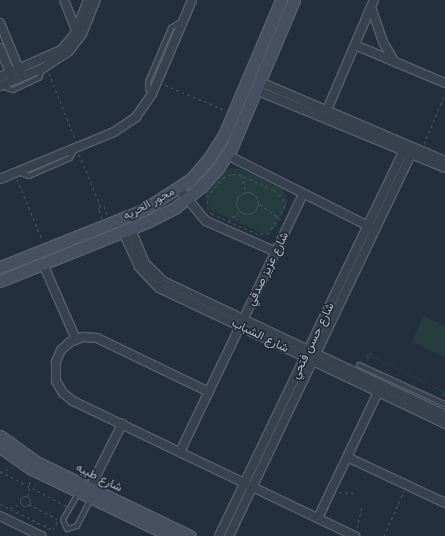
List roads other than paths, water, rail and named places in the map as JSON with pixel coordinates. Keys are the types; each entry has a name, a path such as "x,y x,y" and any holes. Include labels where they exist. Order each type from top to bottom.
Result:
{"main road":[{"name":"محور الحريه","path":"0,267 108,225 152,206 179,189 209,158 233,113 281,0"},
{"name":"محور الحريه","path":"0,281 158,217 186,199 208,180 227,155 294,0"},
{"name":"شارع طيبه","path":"0,436 29,458 171,536"},
{"name":"شارع طيبه","path":"0,447 24,465 79,491 91,493 190,536"}],"street":[{"path":"64,0 76,29"},
{"path":"1,83 61,50 76,29 88,0"},
{"path":"21,73 44,67 64,55 78,40 96,0"},
{"path":"0,179 76,148 130,123 142,110 152,94 192,0"},
{"path":"327,110 373,4"},
{"path":"373,4 383,42 395,62"},
{"path":"0,23 21,73"},
{"path":"355,45 445,83"},
{"path":"0,48 12,77"},
{"path":"258,86 327,110 445,168"},
{"path":"258,86 411,150 445,161"},
{"name":"شارع حسن فتحي","path":"229,536 310,355 371,227 411,150"},
{"path":"227,155 371,227"},
{"path":"179,189 206,221 276,252"},
{"name":"شارع عزيز صدقي","path":"180,452 303,194"},
{"name":"شارع الشباب","path":"127,230 139,267 153,284 445,415"},
{"path":"43,264 76,339"},
{"path":"209,392 104,340 90,336 76,339 65,346 58,356 55,375 59,387 73,401 355,536"},
{"name":"شارع حسن فتحي","path":"219,536 244,483 310,355"},
{"name":"شارع الشباب","path":"310,355 378,392 445,424"},
{"path":"318,518 378,392"},
{"path":"91,493 122,424"},
{"path":"347,457 445,503"},
{"path":"0,516 41,536"}],"lane":[{"path":"152,94 148,89 148,82 172,28 184,21"},
{"path":"1,83 6,89 13,90 39,78 44,67"},
{"path":"359,365 444,404"},
{"path":"79,491 63,524 71,530 77,526 91,493"}]}
